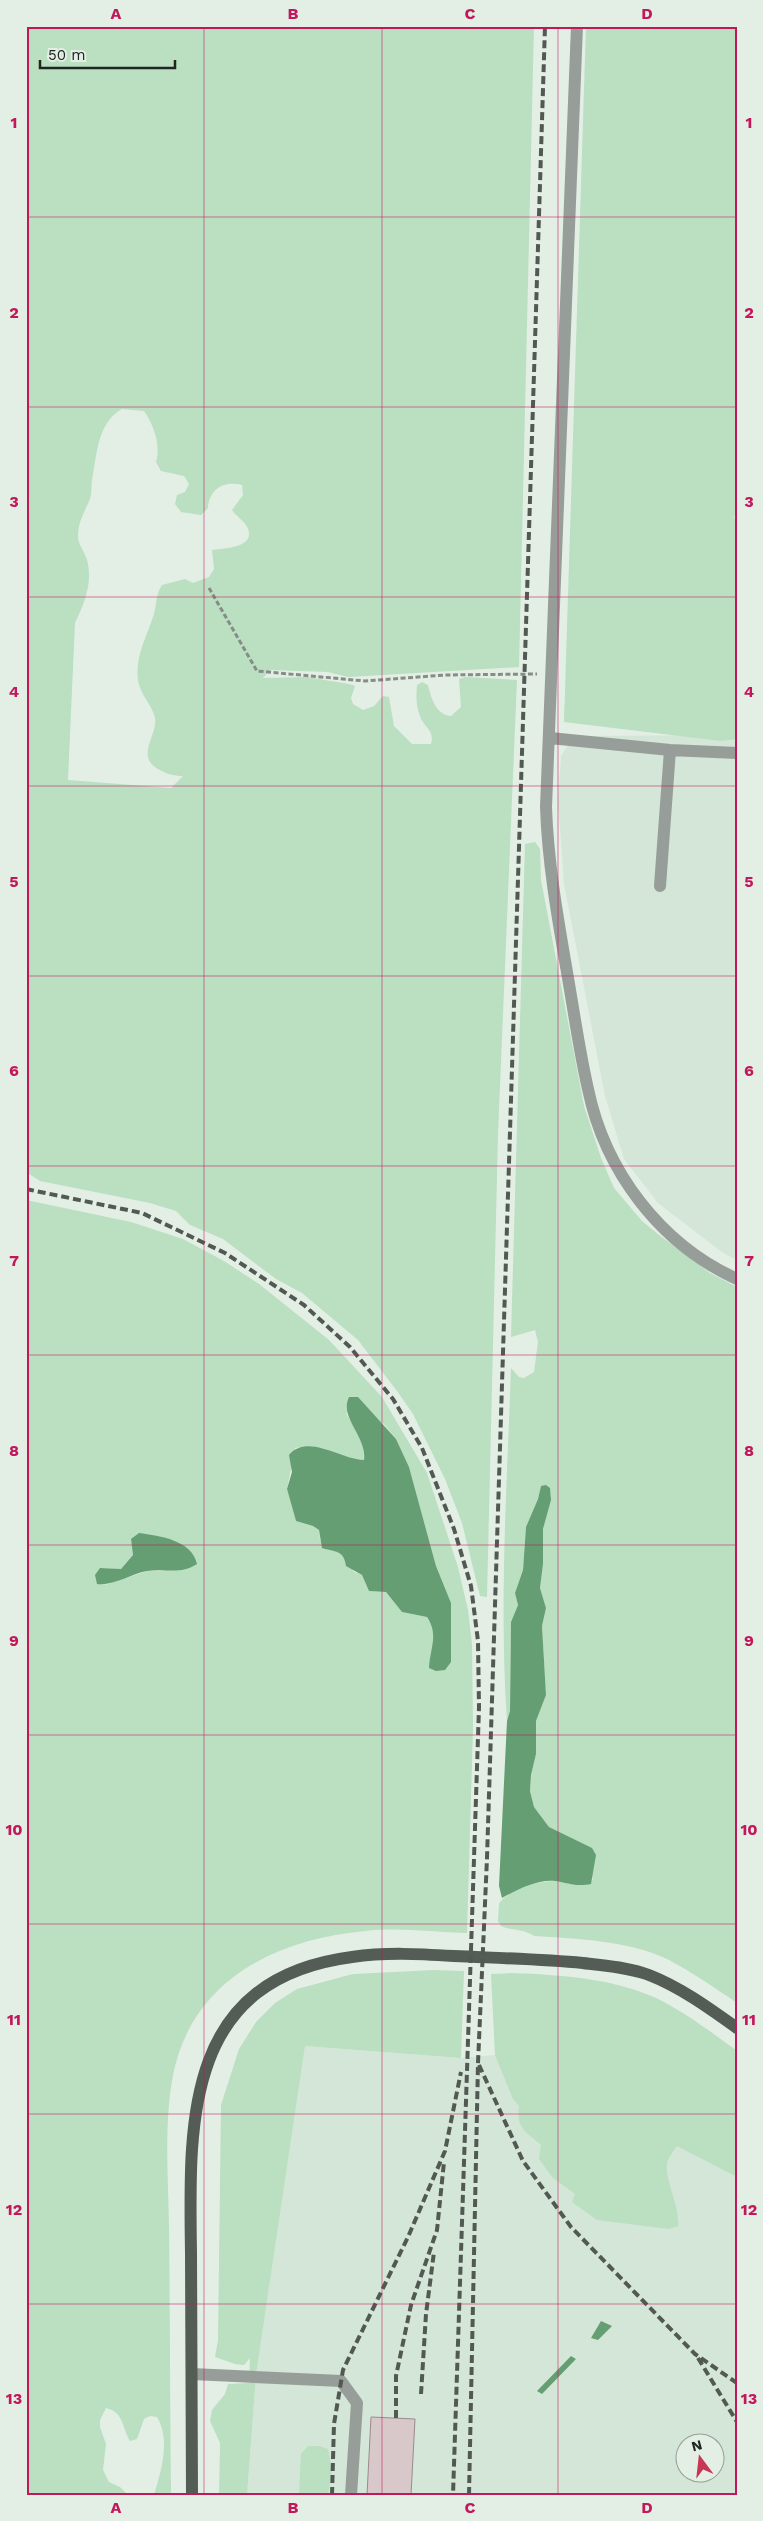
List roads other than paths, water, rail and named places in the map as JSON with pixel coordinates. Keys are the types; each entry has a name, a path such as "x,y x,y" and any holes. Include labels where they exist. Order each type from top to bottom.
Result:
{"main road":[{"path":"192,2495 191,2150 200,2085 210,2053 238,2011 256,1994 295,1972 350,1957 408,1954 550,1960 619,1967 648,1975 676,1987 737,2028"}],"lane":[{"path":"577,26 553,676 546,808 551,883 588,1090 601,1131 618,1170 641,1204 664,1229 693,1252 737,1279"},
{"path":"550,738 670,750 737,753"},
{"path":"660,886 670,750"},
{"path":"192,2374 341,2381 358,2403 351,2495"}],"railway":[{"path":"469,2495 478,2063 487,1858 545,26"},
{"path":"26,1189 142,1213 225,1253 304,1305 350,1347 393,1399 422,1448 454,1529 471,1586 478,1641 479,1707 453,2495"},
{"path":"479,2065 523,2161 571,2227 695,2354 737,2383"},
{"path":"332,2495 334,2424 343,2370 408,2237 445,2151 461,2072"},
{"path":"396,2418 396,2376 411,2305 437,2230 444,2162"},
{"path":"421,2394 426,2314 434,2252"},
{"path":"698,2358 737,2422"}]}
